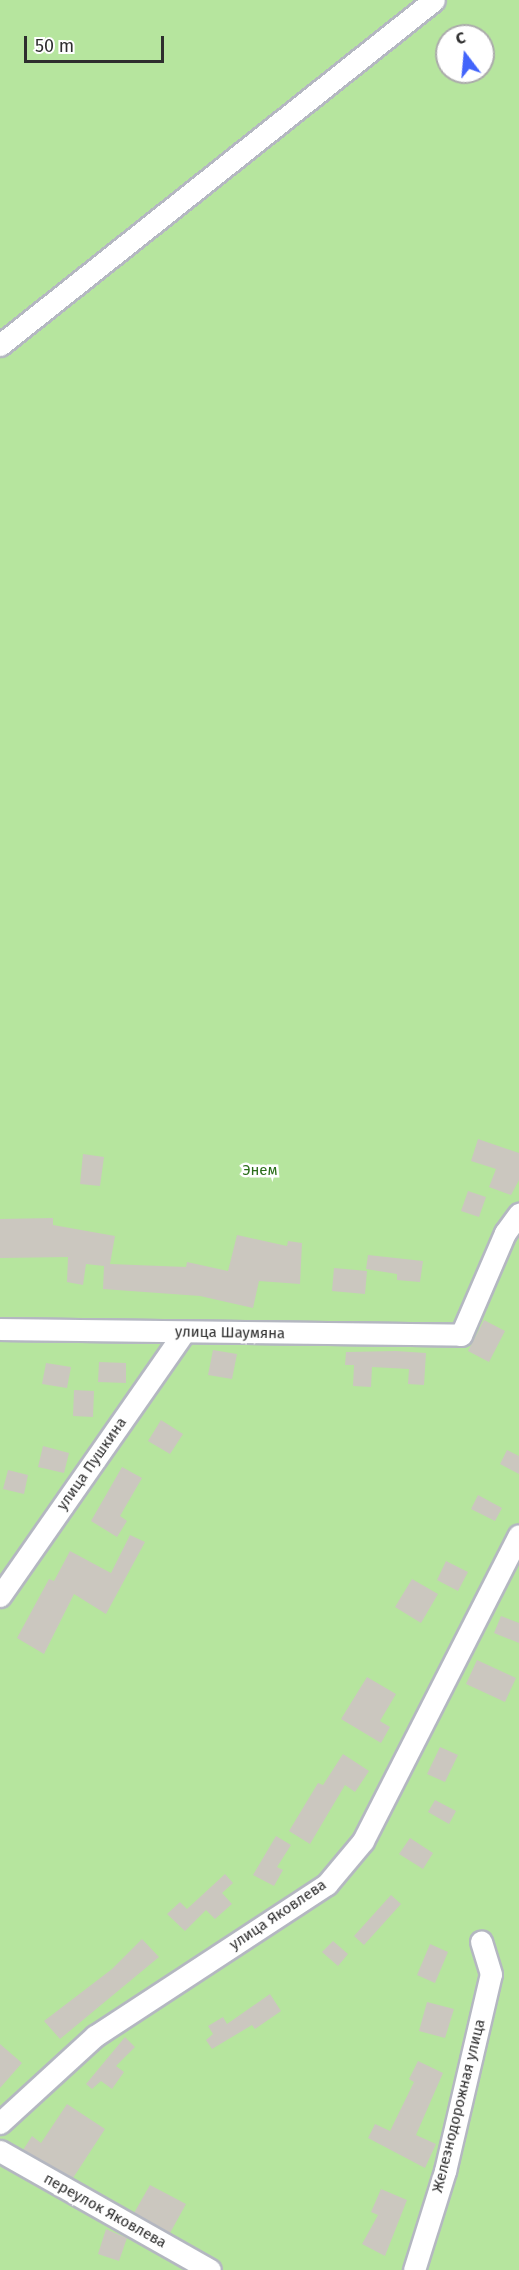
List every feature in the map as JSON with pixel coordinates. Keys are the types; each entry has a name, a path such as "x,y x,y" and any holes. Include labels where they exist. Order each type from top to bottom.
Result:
{"street":[{"path":"0,345 434,0"},
{"name":"улица Шаумяна","path":"0,1329 460,1335 505,1233 519,1214"},
{"name":"улица Пушкина","path":"0,1596 184,1332"},
{"name":"улица Яковлева","path":"0,2123 95,2036 327,1884 363,1841 519,1535"},
{"name":"Железнодорожная улица","path":"414,2270 445,2171 491,1974 481,1941"},
{"name":"переулок Яковлева","path":"0,2151 210,2270"}],"green space":[{"name":"Энем","path":"0,0 519,0 519,2270 0,2270"}],"building":[{"path":"478,1139 519,1153 519,1180 511,1195 489,1187 496,1169 471,1161"},
{"path":"83,1154 104,1157 100,1186 80,1184"},
{"path":"468,1191 486,1197 479,1217 461,1211"},
{"path":"53,1218 53,1225 115,1236 110,1264 186,1267 187,1262 228,1271 237,1235 287,1246 288,1241 302,1243 300,1284 259,1281 253,1308 200,1296 103,1289 104,1266 86,1264 83,1285 67,1282 68,1257 0,1258 0,1219"},
{"path":"368,1255 423,1261 420,1282 397,1280 397,1274 366,1269"},
{"path":"334,1268 367,1271 365,1294 332,1291"},
{"path":"484,1320 505,1331 489,1362 468,1351"},
{"path":"213,1350 237,1354 232,1379 208,1375"},
{"path":"346,1352 426,1353 424,1385 408,1384 409,1369 372,1367 371,1387 353,1386 354,1365 345,1365"},
{"path":"99,1362 126,1363 126,1383 98,1382"},
{"path":"46,1363 71,1367 67,1388 42,1384"},
{"path":"74,1390 94,1391 93,1417 73,1416"},
{"path":"161,1420 183,1434 170,1454 148,1441"},
{"path":"43,1446 69,1453 64,1473 38,1467"},
{"path":"507,1450 519,1456 519,1474 500,1464"},
{"path":"122,1467 142,1478 120,1516 127,1521 117,1537 91,1521"},
{"path":"8,1470 28,1475 24,1494 3,1489"},
{"path":"478,1495 502,1508 495,1521 471,1509"},
{"path":"130,1535 145,1542 106,1614 74,1594 44,1654 17,1638 49,1579 54,1581 70,1551 111,1573"},
{"path":"446,1561 468,1572 458,1591 437,1580"},
{"path":"412,1579 438,1594 421,1623 395,1607"},
{"path":"501,1616 519,1623 519,1643 494,1633"},
{"path":"477,1660 516,1678 505,1702 466,1684"},
{"path":"367,1677 396,1694 380,1721 390,1727 381,1743 341,1719"},
{"path":"440,1747 458,1755 445,1782 427,1774"},
{"path":"343,1754 369,1771 355,1792 345,1785 310,1844 289,1831 318,1783 323,1785"},
{"path":"435,1800 456,1811 449,1824 428,1812"},
{"path":"276,1836 291,1845 277,1867 283,1870 274,1886 253,1875"},
{"path":"410,1838 433,1853 423,1869 399,1854"},
{"path":"225,1874 233,1883 222,1893 232,1904 215,1919 206,1910 185,1931 167,1914 180,1902 187,1909"},
{"path":"391,1895 401,1904 364,1945 354,1936"},
{"path":"142,1939 159,1957 60,2039 44,2021 112,1969"},
{"path":"333,1941 348,1954 338,1966 322,1952"},
{"path":"430,1944 448,1952 435,1983 417,1975"},
{"path":"270,1994 281,2011 255,2029 252,2025 212,2049 206,2040 213,2034 208,2026 223,2017 227,2024"},
{"path":"427,2002 454,2009 445,2038 419,2031"},
{"path":"125,2037 135,2047 116,2066 124,2072 112,2089 101,2081 92,2089 86,2084"},
{"path":"0,2044 22,2063 0,2088"},
{"path":"418,2061 443,2073 416,2135 436,2144 425,2168 368,2138 375,2124 390,2131 414,2082 409,2079"},
{"path":"67,2104 105,2129 73,2178 23,2150 32,2136 41,2143"},
{"path":"150,2185 186,2204 170,2233 134,2213"},
{"path":"381,2189 407,2200 385,2256 362,2244 378,2215 371,2212"},
{"path":"106,2229 127,2238 119,2261 98,2254"}]}
